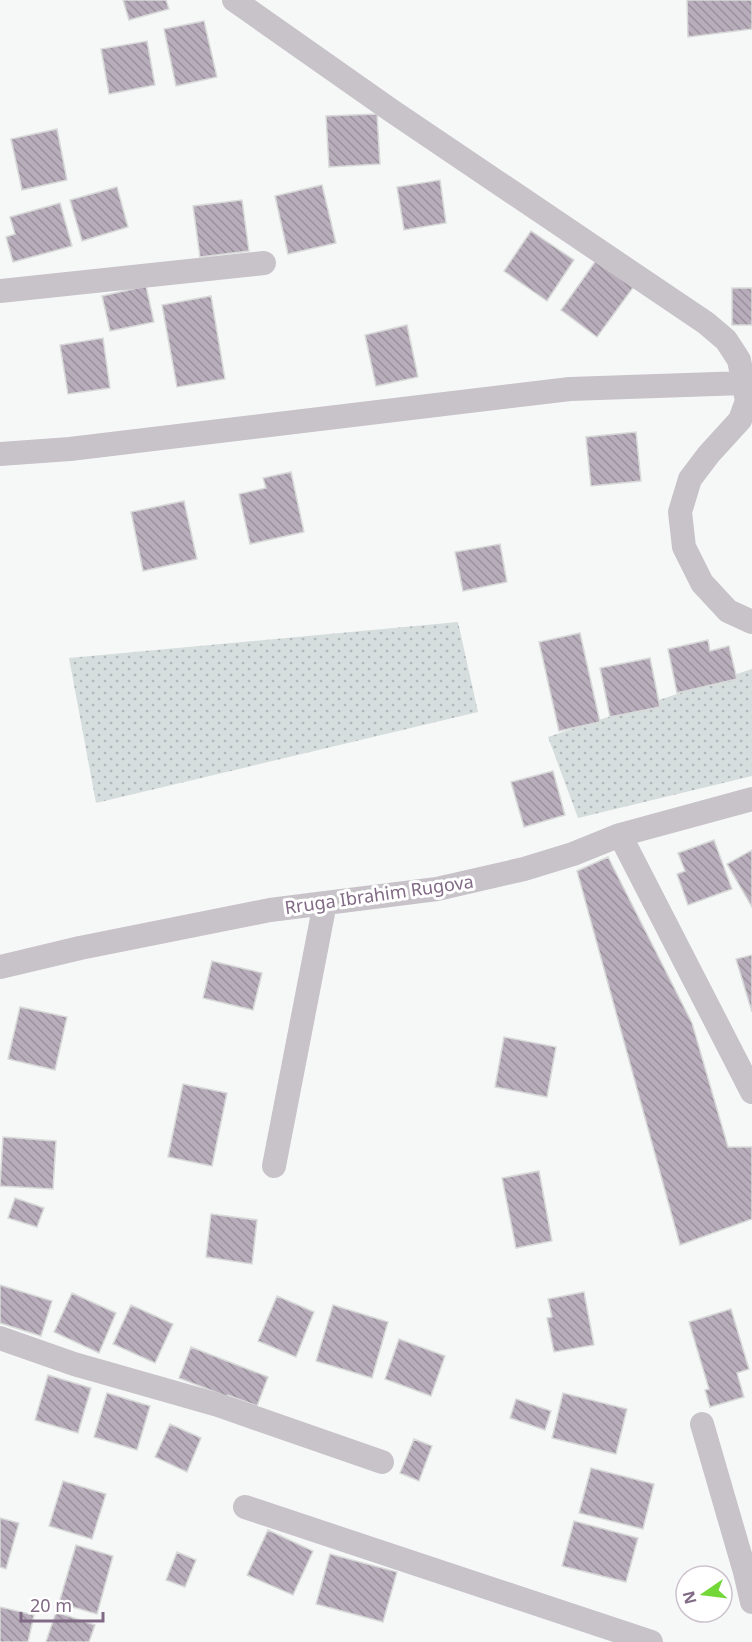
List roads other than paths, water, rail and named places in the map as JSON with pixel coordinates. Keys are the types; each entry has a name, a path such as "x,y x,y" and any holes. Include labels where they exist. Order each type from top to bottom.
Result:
{"street":[{"path":"234,0 392,111 706,323 726,340 739,360 747,401 740,420 709,454 690,480 680,512 684,547 702,583 728,611 752,622"},
{"path":"0,291 264,263"},
{"path":"0,454 70,449 570,389 744,383"},
{"name":"Rruga Ibrahim Rugova","path":"0,967 80,948 270,910 437,889 533,866 573,854 620,835 752,799"},
{"path":"620,835 752,1092"},
{"path":"274,1166 325,903"},
{"path":"0,1338 74,1364 218,1406 382,1462"},
{"path":"702,1424 749,1571 752,1602"},
{"path":"245,1507 651,1642"}]}
